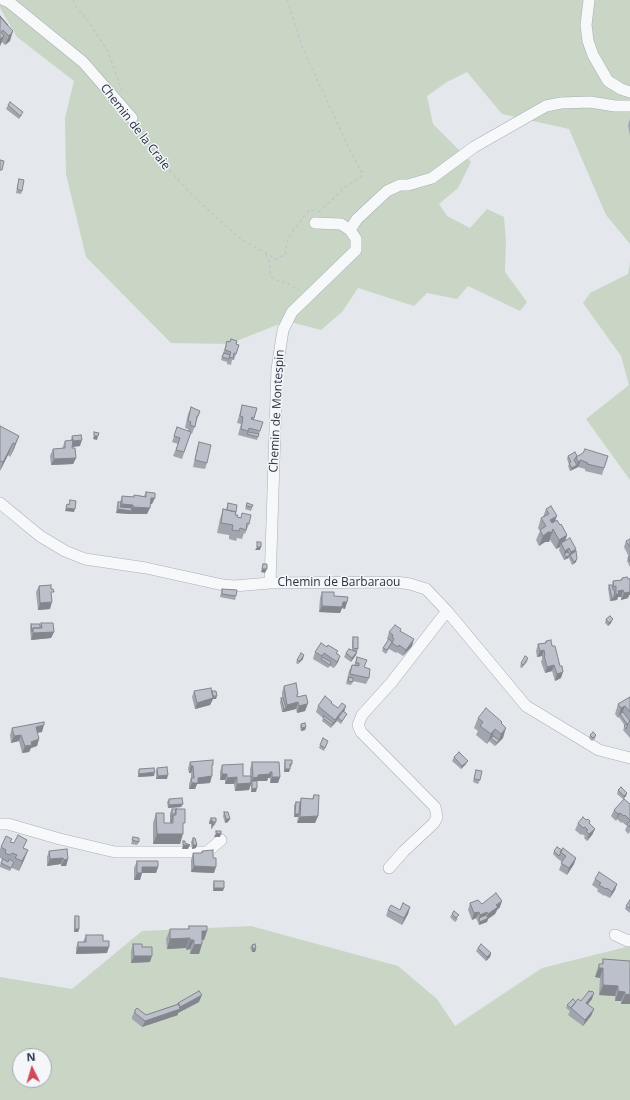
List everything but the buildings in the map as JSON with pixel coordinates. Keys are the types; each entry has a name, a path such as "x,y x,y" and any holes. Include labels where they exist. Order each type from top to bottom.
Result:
{"street":[{"name":"Chemin de la Craie","path":"4,0 9,2 83,62 132,118"},
{"path":"589,0 586,25 588,41 593,55 608,81 621,89 630,92"},
{"path":"315,223 341,224 350,230 357,219 387,191 400,185 408,185 432,178 474,147 546,106 562,103 590,102 615,106 630,106"},
{"name":"Chemin de Montespin","path":"270,583 277,369 283,330 292,312 356,250 356,239 350,230"},
{"name":"Chemin de Barbaraou","path":"0,503 40,536 64,551 85,559 146,568 223,585 234,586 270,583 396,582 410,584 426,589 447,611 526,706 599,750 630,758"},
{"path":"389,868 404,851 434,823 437,817 435,807 361,732 358,725 362,715 391,683 447,611"},
{"path":"0,824 8,824 115,852 207,852 221,840"},
{"path":"615,935 628,941 630,940"}],"path":[{"path":"73,0 76,7 86,18 108,51 124,96"},
{"path":"286,0 302,48 363,175 344,188 319,212 315,223"},
{"name":"Chemin de la Craie","path":"132,118 157,157 193,196 239,238 266,254"},
{"path":"266,254 276,260 285,255 288,238 296,226 310,210 319,212"},
{"path":"266,254 270,264 270,276 309,295"}],"green space":[{"path":"0,0 630,0 630,244 606,215 569,129 502,114 467,72 447,82 427,96 433,124 471,162 458,188 439,204 447,216 470,228 487,209 504,217 506,241 505,272 527,302 520,311 468,286 457,299 427,293 414,306 358,288 342,312 321,330 287,321 229,344 171,343 86,257 66,174 65,118 74,81 17,37 0,8"},
{"path":"630,262 630,480 586,419 629,385 621,356 583,303 590,293 628,274"},
{"path":"251,926 398,966 437,999 455,1026 542,968 630,946 630,1100 0,1100 0,977 72,989 142,931"}]}
